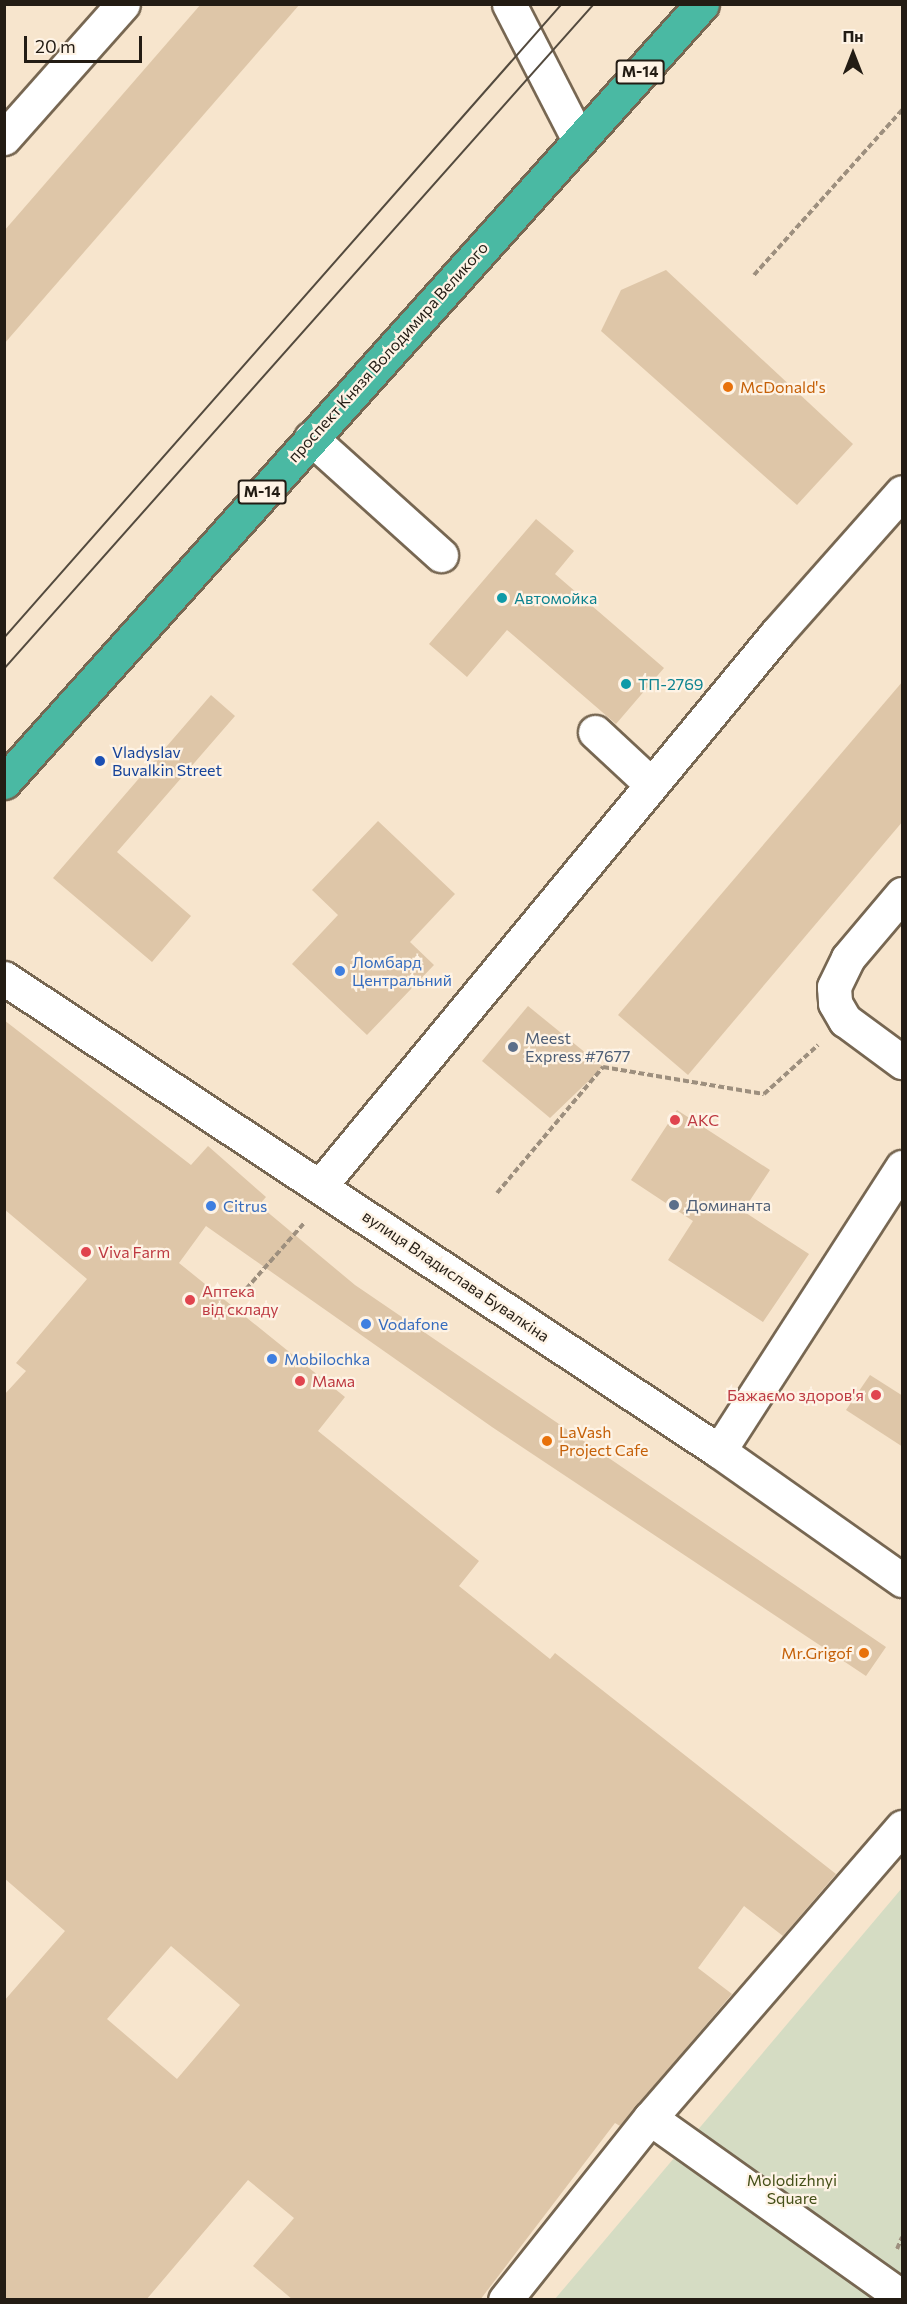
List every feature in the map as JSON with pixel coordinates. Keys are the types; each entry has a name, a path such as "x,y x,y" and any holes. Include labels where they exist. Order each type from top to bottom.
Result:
{"highway":[{"name":"проспект Князя Володимира Великого","path":"4,782 702,4"}],"street":[{"path":"4,138 123,4"},
{"path":"509,4 579,140"},
{"path":"311,438 441,555"},
{"path":"316,1199 651,784 777,633 903,492"},
{"path":"595,732 651,784"},
{"path":"903,894 839,972 835,1003 845,1020 903,1062"},
{"name":"вулиця Владислава Бувалкіна","path":"4,978 316,1199 719,1451 903,1580"},
{"path":"719,1451 903,1167"},
{"path":"505,2300 650,2118 903,1827"},
{"path":"650,2118 903,2297"}],"path":[{"path":"754,275 903,110"},
{"path":"497,1193 603,1067 764,1094 845,1020"},
{"path":"246,1289 316,1199"}],"green space":[{"name":"Molodizhnyi Square","path":"902,1888 902,2299 555,2299"}],"building":[{"path":"201,4 300,4 4,344 4,231"},
{"name":"McDonald's","path":"666,270 853,444 797,505 601,331 621,290"},
{"path":"536,519 574,551 555,574 664,668 616,724 507,630 467,677 429,644"},
{"path":"903,681 903,821 688,1075 618,1015"},
{"path":"211,695 235,716 117,852 191,916 152,962 53,878"},
{"path":"378,821 455,894 410,942 434,965 367,1035 292,964 338,915 312,890"},
{"path":"528,1006 603,1067 550,1118 482,1061"},
{"path":"4,1020 191,1165 208,1146 266,1197 259,1205 355,1285 886,1647 866,1676 492,1427 206,1226 179,1263 345,1397 318,1431 479,1561 459,1586 550,1659 555,1653 836,1874 783,1936 744,1906 698,1968 732,1994 620,2126 615,2123 480,2300 293,2300 253,2266 294,2218 248,2180 146,2300 4,2300 4,2001 65,1931 4,1878 4,1395 26,1371 16,1363 87,1279 4,1209","holes":["171,1946 240,2005 177,2079 107,2019"]},
{"path":"677,1110 770,1170 743,1211 809,1254 763,1322 668,1260 693,1221 631,1180"},
{"path":"870,1375 903,1396 903,1447 846,1410"}],"tram line":[{"path":"4,638 562,4"},
{"path":"4,669 594,4"}],"place":[{"name":"McDonald's","path":"728,387"},
{"name":"Автомойка","path":"502,598"},
{"name":"ТП-2769","path":"626,684"},
{"name":"Vladyslav Buvalkin Street","path":"100,761"},
{"name":"Ломбард Центральний","path":"340,971"},
{"name":"Meest Express #7677","path":"513,1047"},
{"name":"АКС","path":"675,1120"},
{"name":"Доминанта","path":"674,1205"},
{"name":"Citrus","path":"211,1206"},
{"name":"Viva Farm","path":"86,1252"},
{"name":"Аптека від складу","path":"190,1300"},
{"name":"Vodafone","path":"366,1324"},
{"name":"Mobilochka","path":"272,1359"},
{"name":"Мама","path":"300,1381"},
{"name":"Бажаємо здоров'я","path":"876,1395"},
{"name":"LaVash Project Cafe","path":"547,1441"},
{"name":"Mr.Grigof","path":"864,1653"}]}
